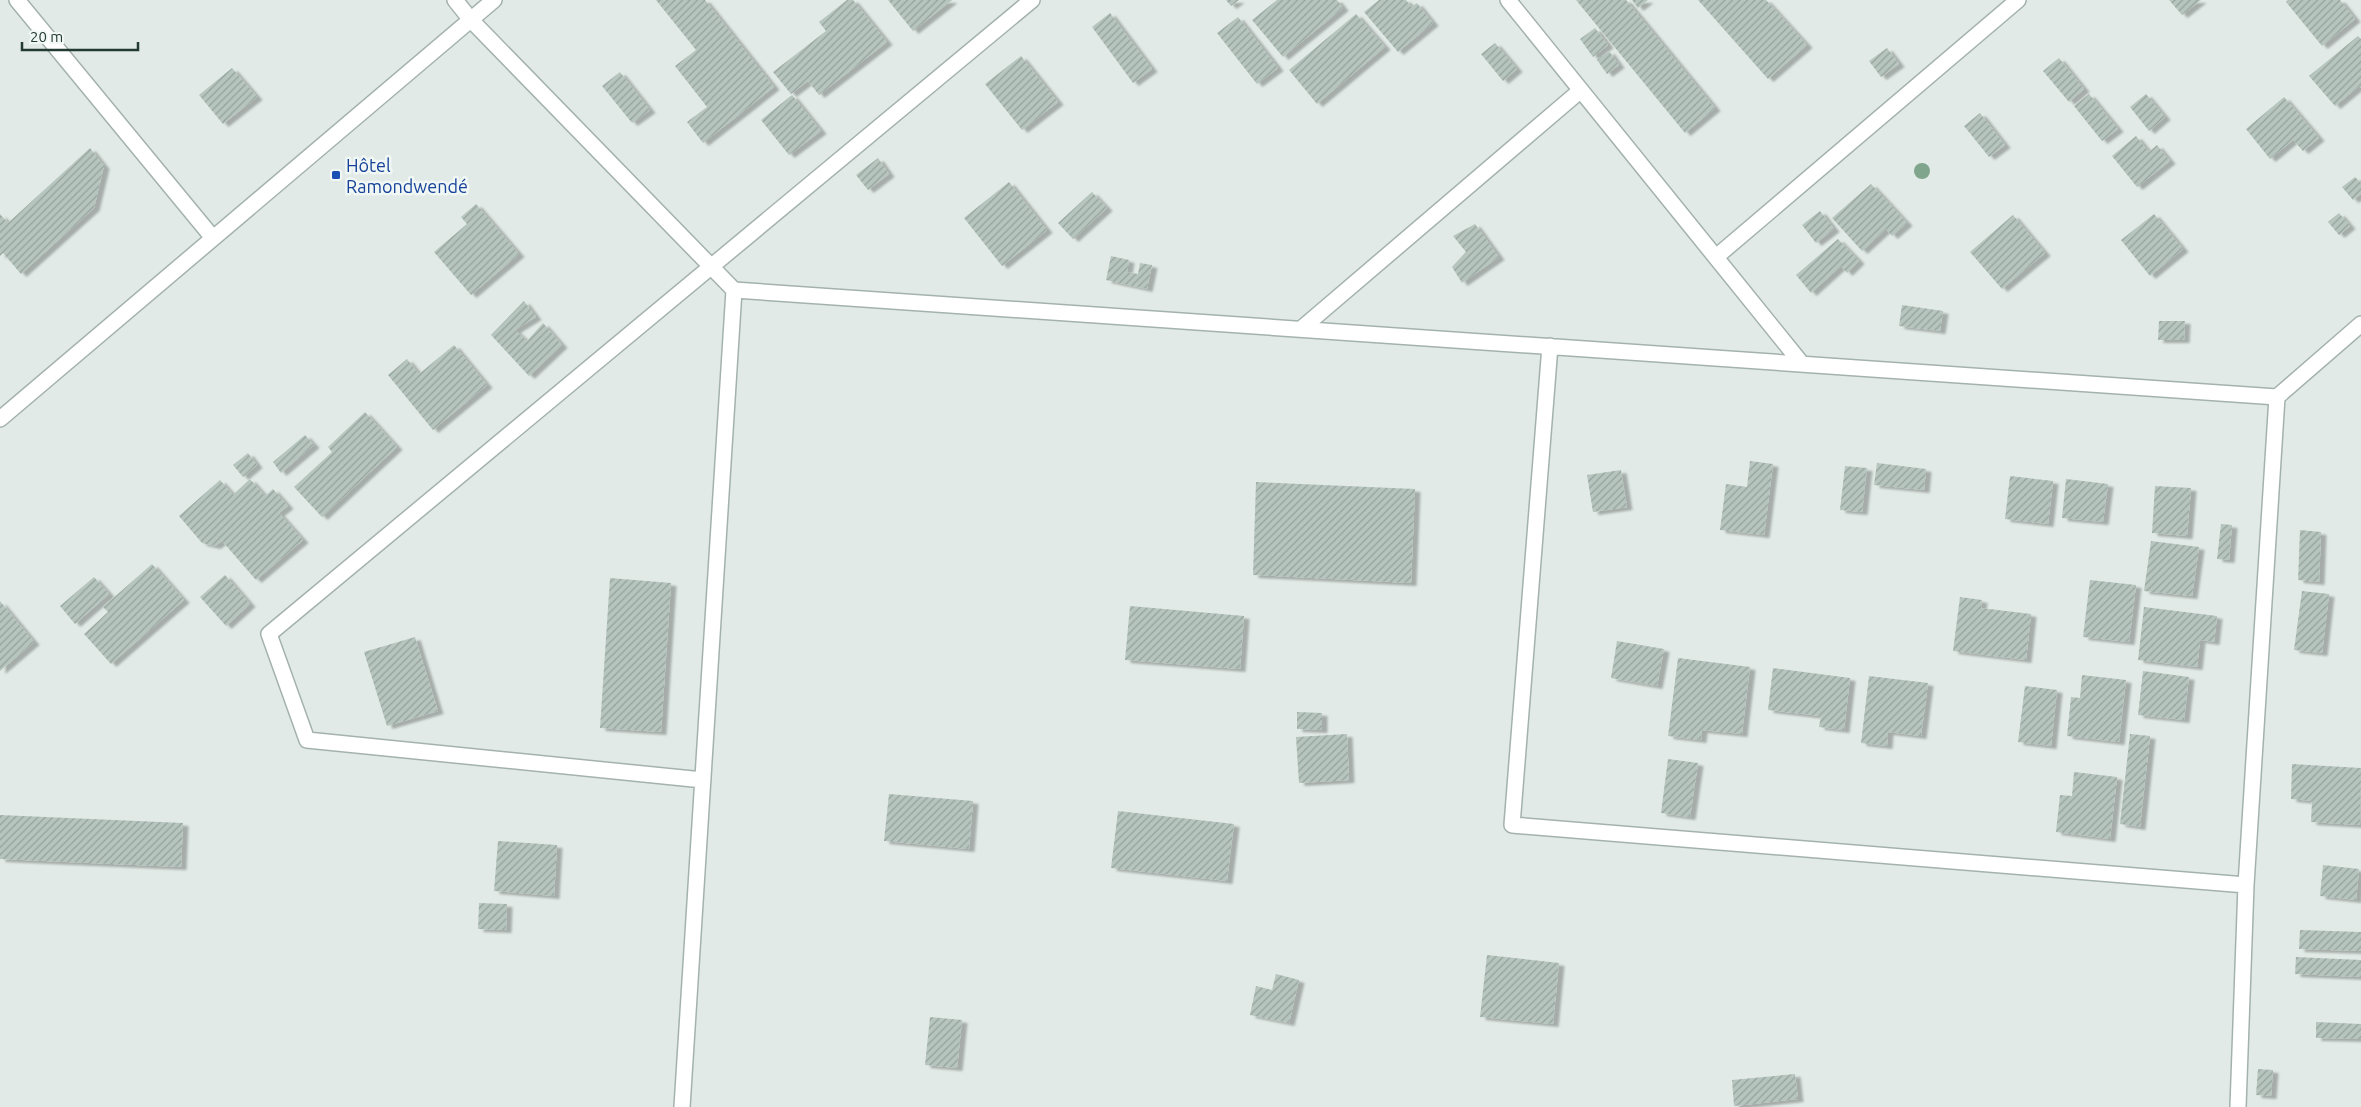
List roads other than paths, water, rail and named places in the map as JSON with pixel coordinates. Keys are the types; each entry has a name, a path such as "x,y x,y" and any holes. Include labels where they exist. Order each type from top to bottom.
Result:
{"street":[{"path":"17,0 214,238"},
{"path":"455,0 470,20 734,290 2278,396 2361,324"},
{"path":"0,419 494,0"},
{"path":"703,780 307,740 269,634 1032,0"},
{"path":"1508,0 1802,364"},
{"path":"1716,257 2018,0"},
{"path":"1301,329 1581,90"},
{"path":"682,1107 734,290"},
{"path":"1550,346 1512,825 2246,885"},
{"path":"2238,1107 2246,885 2278,396"}],"place":[{"name":"Hôtel Ramondwendé","path":"336,175"}]}
